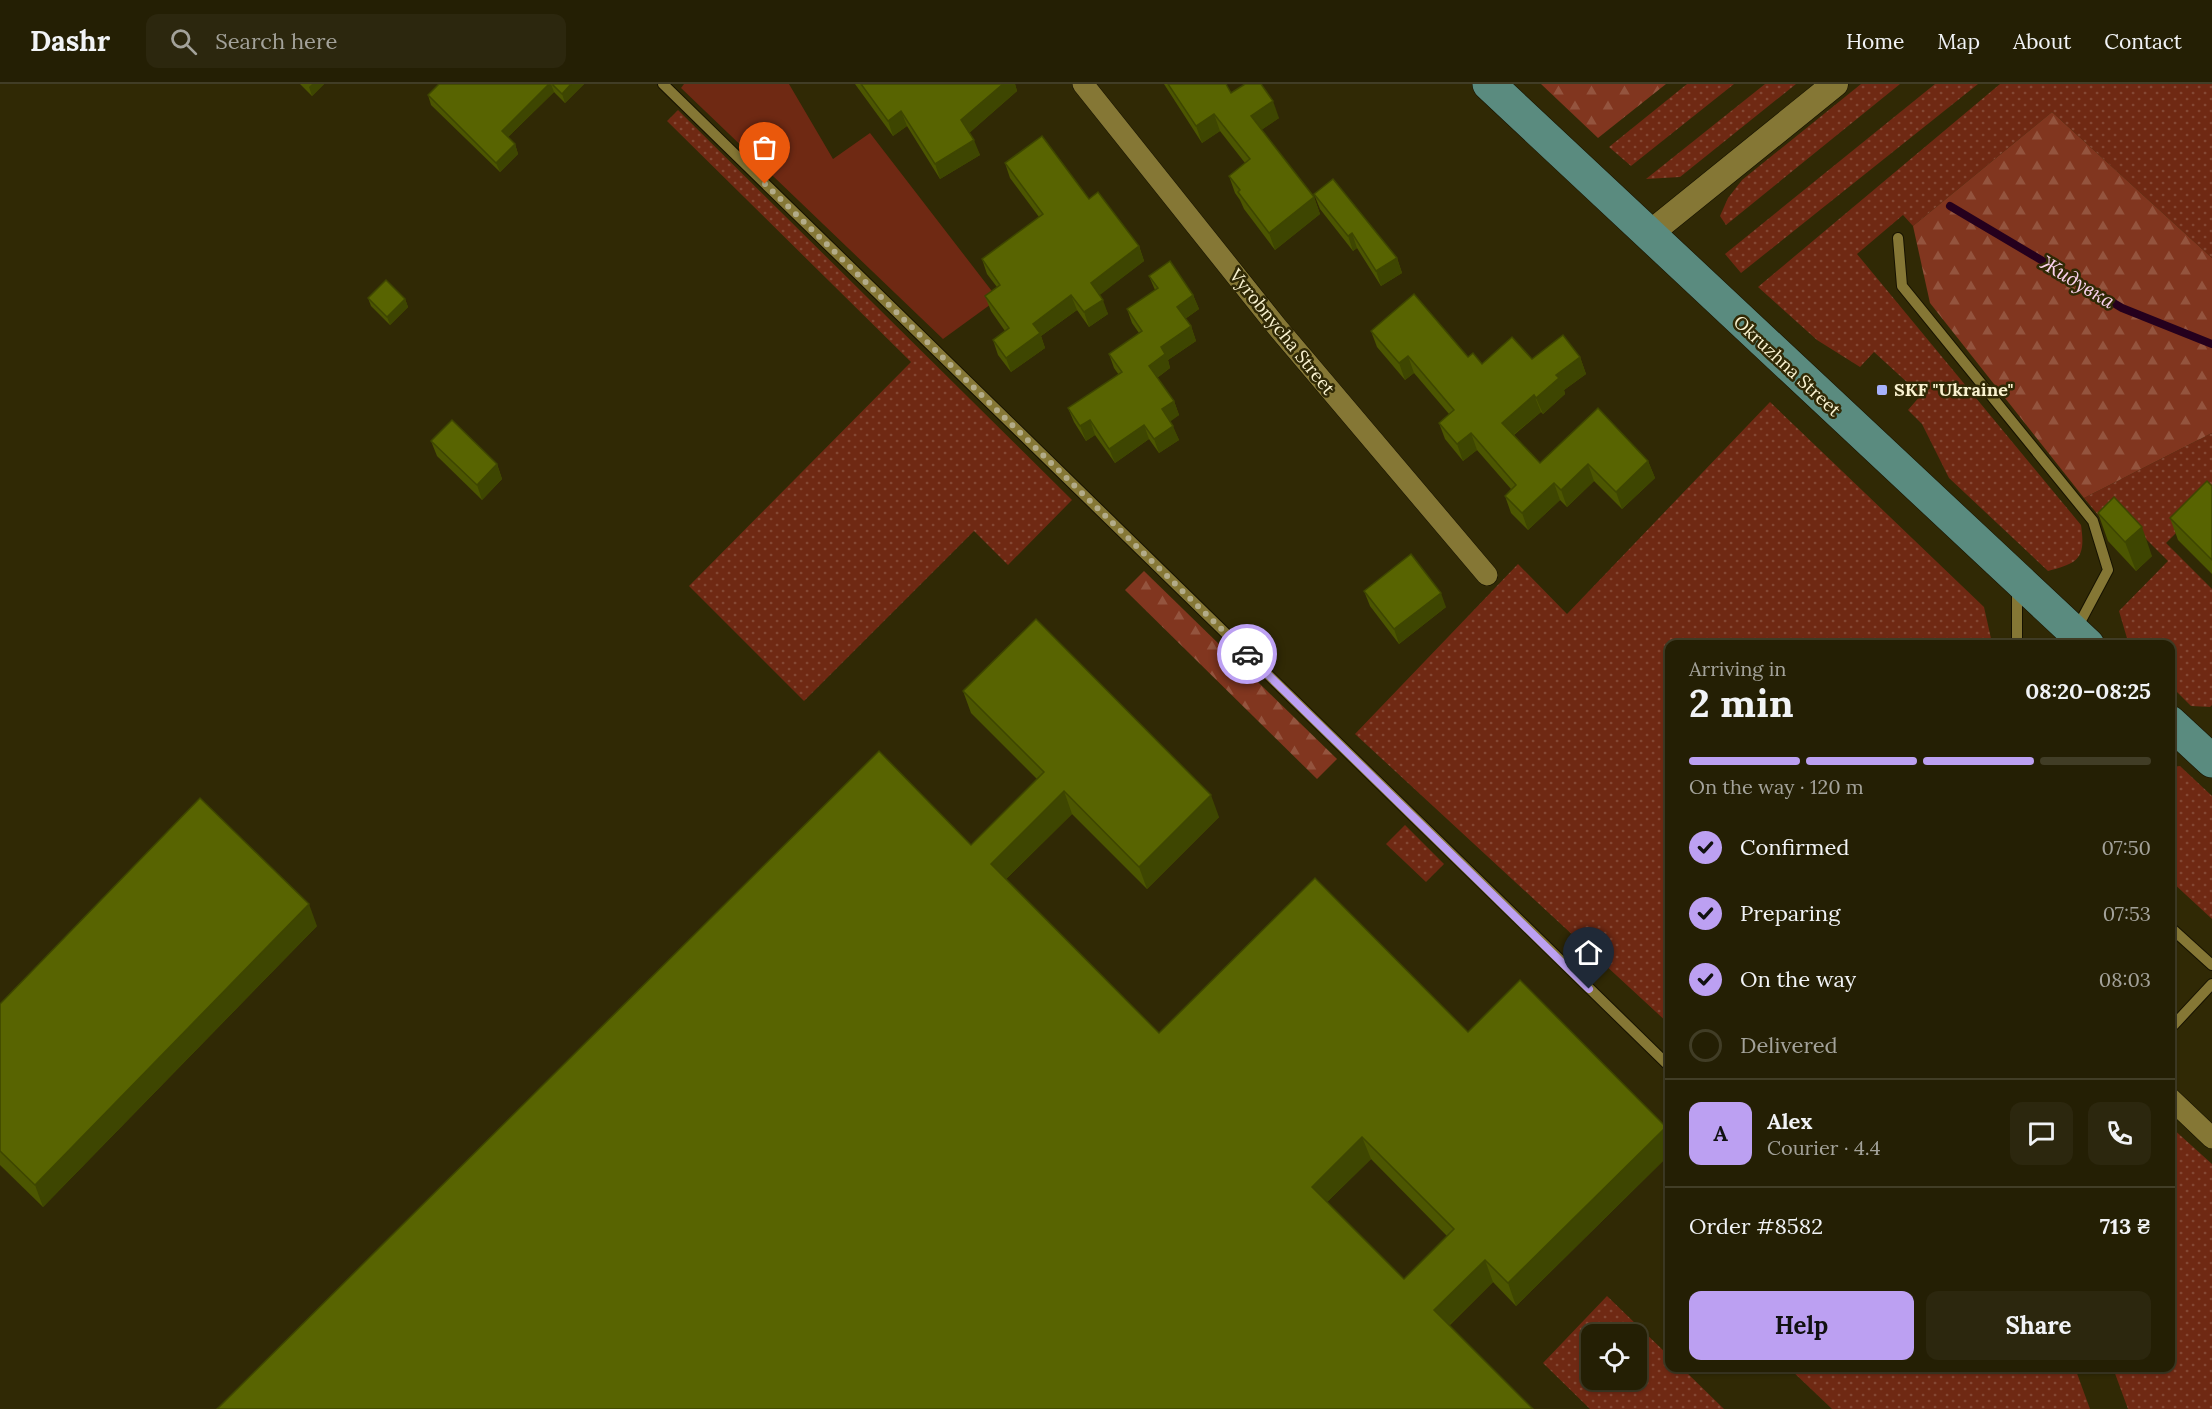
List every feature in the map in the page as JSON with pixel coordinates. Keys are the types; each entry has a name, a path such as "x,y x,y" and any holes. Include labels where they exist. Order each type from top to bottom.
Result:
{"main road":[{"name":"Okruzhna Street","path":"1489,84 2081,639"},
{"path":"2175,726 2205,749"}],"street":[{"name":"Vyrobnycha Street","path":"1083,84 1277,327 1487,575"},
{"path":"1648,235 1835,84"},
{"path":"2175,1103 2212,1138"}],"lane":[{"path":"663,84 1665,1062"},
{"path":"1898,238 1902,286 2093,521 2108,570 2081,639"},
{"path":"2017,640 2018,580"},
{"path":"2175,932 2212,965"},
{"path":"2175,1024 2212,984"},
{"path":"2175,1014 2180,1019"}],"shaded area":[{"path":"684,84 789,84 833,159 870,133 998,299 943,339 681,88"},
{"path":"1687,84 1734,84 1631,166 1609,147"},
{"path":"1765,84 1796,84 1680,177 1646,179"},
{"path":"1861,84 1900,84 1726,225 1720,216 1728,198 1742,180"},
{"path":"1935,84 1978,84 1741,273 1725,254"},
{"path":"2000,84 2212,84 2212,258 2052,112 1913,226 1903,215 1857,254 2081,525 2082,545 2078,558 2067,565 2048,571 1949,478 1922,424 1908,410 1921,395 1874,352 1860,367 1817,340 1758,287"},
{"path":"678,110 1072,500 1008,565 974,531 804,701 689,586 911,362 667,121"},
{"path":"1770,402 1984,607 1991,640 1665,640 1665,1020 1355,734 1518,564 1567,614"},
{"path":"2212,433 2212,497 2166,543 2212,589 2212,705 2210,707 2191,706 2175,690 2175,640 2128,640 2119,611 2168,561 2122,515 2109,528 2084,498"},
{"path":"2180,766 2212,796 2212,919 2175,885 2175,767"},
{"path":"1405,825 1444,864 1426,882 1386,844"},
{"path":"2175,1131 2212,1164 2212,1409 2128,1409 2114,1372 2175,1372"},
{"path":"1607,1296 1636,1324 1581,1324 1581,1390 1647,1390 1647,1335 1665,1352 1665,1372 1686,1372 1724,1409 1590,1409 1543,1363"},
{"path":"1793,1372 2076,1372 2090,1409 1832,1409"}],"green space":[{"path":"1541,84 1666,84 1598,138"},
{"path":"2052,112 2212,258 2212,433 2084,498 1930,303 1913,226"},
{"path":"1144,571 1337,759 1317,779 1125,590"}],"building":[{"path":"439,84 549,84 502,131 515,144 496,163 428,95"},
{"path":"552,84 571,84 562,94"},
{"path":"861,84 1003,84 961,120 974,140 935,164 901,111 888,121"},
{"path":"1168,84 1226,84 1231,93 1245,84 1261,84 1273,101 1251,116 1314,197 1269,233 1238,192 1240,190 1229,176 1250,159 1214,114 1196,126"},
{"path":"1042,136 1089,199 1098,192 1139,246 1091,283 1103,300 1084,312 1071,295 1033,324 1040,333 1006,358 993,340 1009,328 985,296 1000,285 982,259 1043,214 1005,163"},
{"path":"1333,179 1397,258 1376,271 1352,233 1348,236 1314,194"},
{"path":"1170,261 1193,295 1177,307 1191,326 1161,347 1165,354 1149,366 1174,401 1162,409 1173,426 1154,439 1144,425 1109,449 1090,420 1080,426 1068,408 1122,372 1109,354 1142,331 1127,309 1158,288 1149,276"},
{"path":"386,280 405,299 387,317 368,298"},
{"path":"1414,294 1468,357 1473,353 1482,364 1512,337 1532,359 1563,335 1580,357 1556,375 1559,378 1536,398 1534,395 1502,423 1540,463 1598,408 1648,461 1616,492 1588,464 1561,490 1554,483 1522,513 1505,496 1516,485 1471,433 1457,444 1439,423 1454,410 1408,356 1399,363 1371,331"},
{"path":"452,420 497,464 477,485 431,441"},
{"path":"2207,481 2212,486 2212,560 2170,518"},
{"path":"2114,497 2142,527 2125,542 2098,513"},
{"path":"1411,554 1441,593 1394,629 1364,591"},
{"path":"1036,619 1211,795 1139,867 1064,791 991,864 1159,1033 1315,878 1468,1032 1520,980 1665,1126 1508,1283 1485,1260 1434,1310 1533,1409 217,1409 879,751 971,845 1044,772 963,691","holes":["1362,1137 1454,1229 1404,1279 1312,1187"]},
{"path":"200,798 309,904 35,1185 0,1151 0,1004"}],"waterway":[{"name":"Жидувка","path":"1950,206 2122,308 2212,344"}],"way so far":[{"path":"765,184 1247,654"}],"place":[{"name":"SKF \"Ukraine\"","path":"1882,390"}],"route":[{"path":"1247,654 1589,989"}]}
